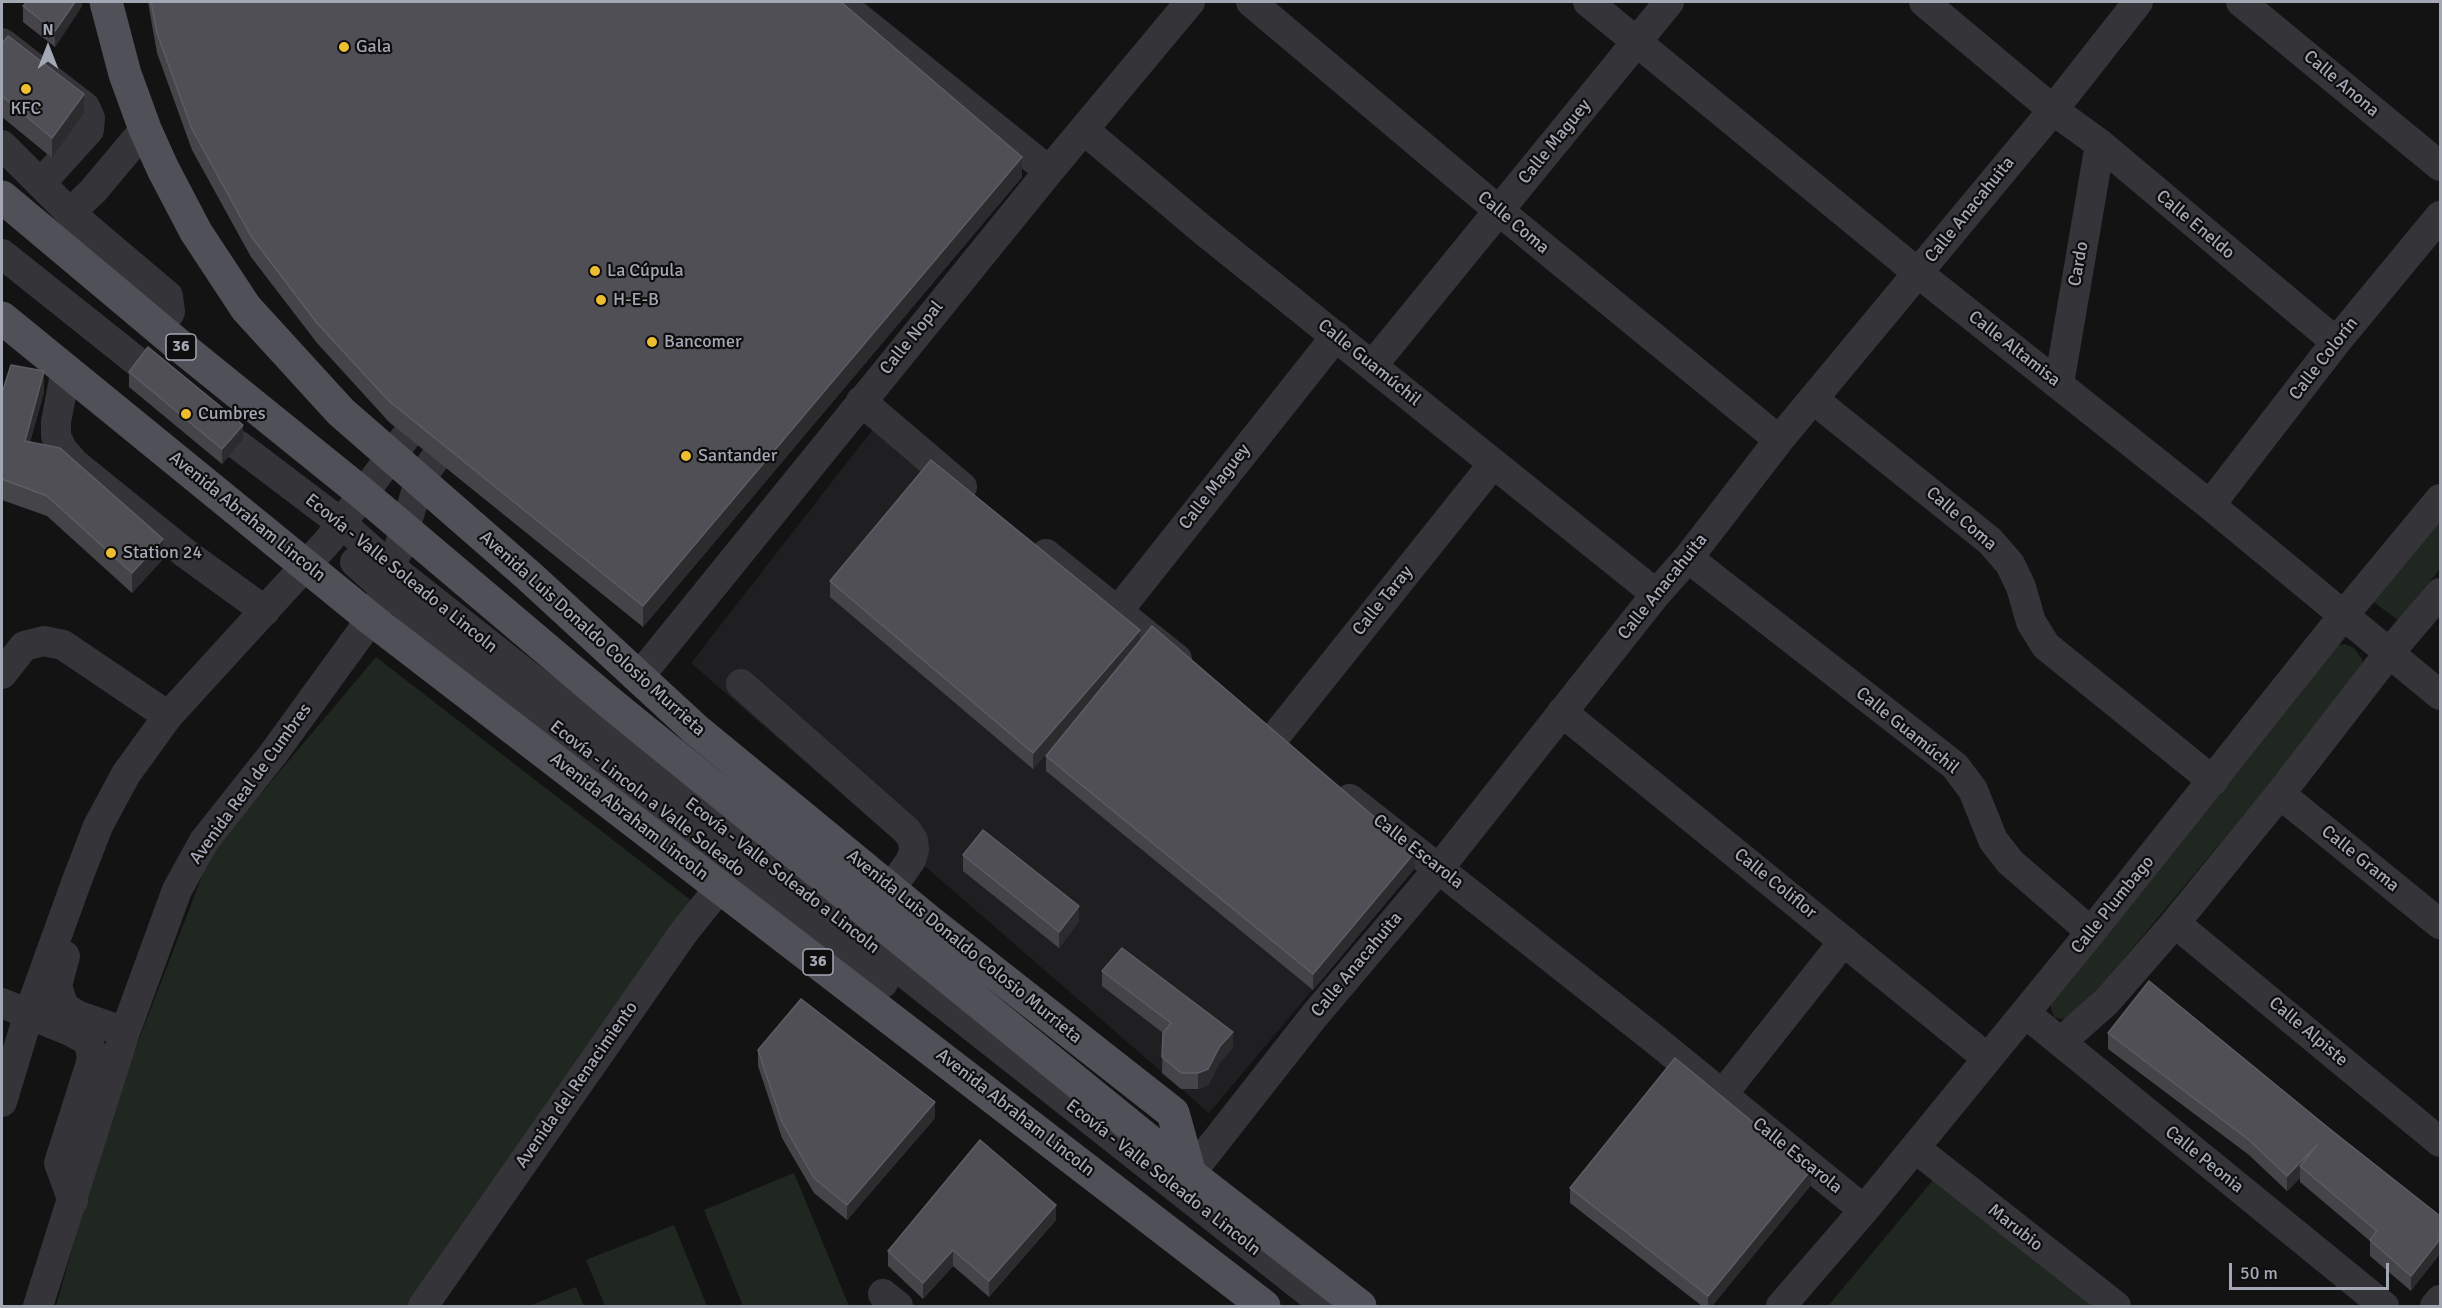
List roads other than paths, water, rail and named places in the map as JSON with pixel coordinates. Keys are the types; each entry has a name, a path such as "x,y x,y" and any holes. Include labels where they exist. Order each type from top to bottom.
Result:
{"main road":[{"name":"Avenida Luis Donaldo Colosio Murrieta","path":"106,2 125,74 145,129 196,232 246,308 341,412 420,479 695,729 890,890 1173,1113 1190,1174"},
{"name":"36","path":"2,197 159,329 362,493 609,702 1190,1174 1360,1306"},
{"name":"Avenida Abraham Lincoln","path":"2,318 370,619 1264,1306"},
{"path":"695,729 722,794"},
{"path":"930,922 959,987"}],"street":[{"path":"839,2 1048,171"},
{"name":"Calle Nopal","path":"638,678 1048,171 1190,2"},
{"name":"Calle Coma","path":"1251,2 1498,210 1779,440"},
{"name":"Calle Altamisa","path":"1588,2 1918,273 2210,505 2440,695"},
{"name":"Calle Maguey","path":"1372,366 1669,2"},
{"name":"Calle Eneldo","path":"1924,2 2053,110 2100,144 2336,342"},
{"name":"Calle Anacahuita","path":"1190,1174 1314,1016 1440,867 1562,711 1656,594 1688,558 1779,440 2053,110 2138,2"},
{"name":"Calle Anona","path":"2241,2 2440,166"},
{"path":"2,43 85,107 90,118 89,130 41,183"},
{"path":"70,213 93,191 145,129"},
{"name":"Calle Guamúchil","path":"1084,130 1204,231 1656,594"},
{"name":"Cardo","path":"2059,384 2100,144"},
{"path":"2,145 70,213 168,296 170,312 159,329"},
{"name":"Calle Colorín","path":"2210,505 2336,342 2440,216"},
{"path":"2,254 139,375 2,276"},
{"name":"Calle Maguey","path":"1118,611 1336,336"},
{"path":"66,369 56,422 56,436 62,449 75,464 185,553 265,611"},
{"path":"2,1102 29,1013 76,883 98,826 126,774 168,716 307,566 335,532 362,493 449,381"},
{"name":"Calle Coma","path":"1813,399 1990,541 2010,564 2021,587 2031,622 2046,646 2212,781"},
{"path":"861,401 981,503"},
{"path":"420,479 474,420"},
{"name":"Ecovía - Lincoln a Valle Soleado","path":"232,452 335,532 628,786 1301,1306"},
{"name":"Calle Taray","path":"1273,738 1493,464"},
{"name":"Avenida Real de Cumbres","path":"38,1306 125,1032 177,890 204,841 273,754 370,619 406,531 420,479"},
{"name":"Calle Plumbago","path":"1780,1306 1915,1148 2343,616 2440,499"},
{"path":"1027,539 1201,678"},
{"name":"Calle Guamúchil","path":"1688,558 1955,766 1973,790 1993,840 2010,862 2091,932"},
{"name":"Ecovía - Valle Soleado a Lincoln","path":"388,579 1326,1306"},
{"path":"2061,1042 2107,1001 2175,923 2280,794 2389,653 2440,593"},
{"path":"2,674 24,646 44,641 63,645 168,716"},
{"path":"741,684 907,831 913,840 912,860 890,890"},
{"name":"Calle Coliflor","path":"1562,711 1987,1058"},
{"name":"Calle Escarola","path":"1326,779 1440,867 1864,1210"},
{"name":"Calle Grama","path":"2280,794 2440,924"},
{"path":"76,883 79,906 57,981 58,993 70,1013 125,1032"},
{"name":"Avenida del Renacimiento","path":"433,1300 684,932 720,887"},
{"name":"Calle Alpiste","path":"2175,923 2440,1142"},
{"path":"1722,1095 1844,941"},
{"path":"2,1003 85,1039 92,1052 89,1070 59,1163 73,1201"},
{"name":"Calle Peonia","path":"2025,1013 2384,1306"},
{"name":"Marubio","path":"1915,1148 2116,1306"},
{"path":"2435,1306 2440,1300"}],"place":[{"name":"Gala","path":"344,47"},
{"name":"KFC","path":"26,89"},
{"name":"La Cúpula","path":"595,271"},
{"name":"H-E-B","path":"601,300"},
{"name":"Bancomer","path":"652,342"},
{"name":"Cumbres","path":"186,414"},
{"name":"Santander","path":"686,456"},
{"name":"Station 24","path":"111,553"}]}
